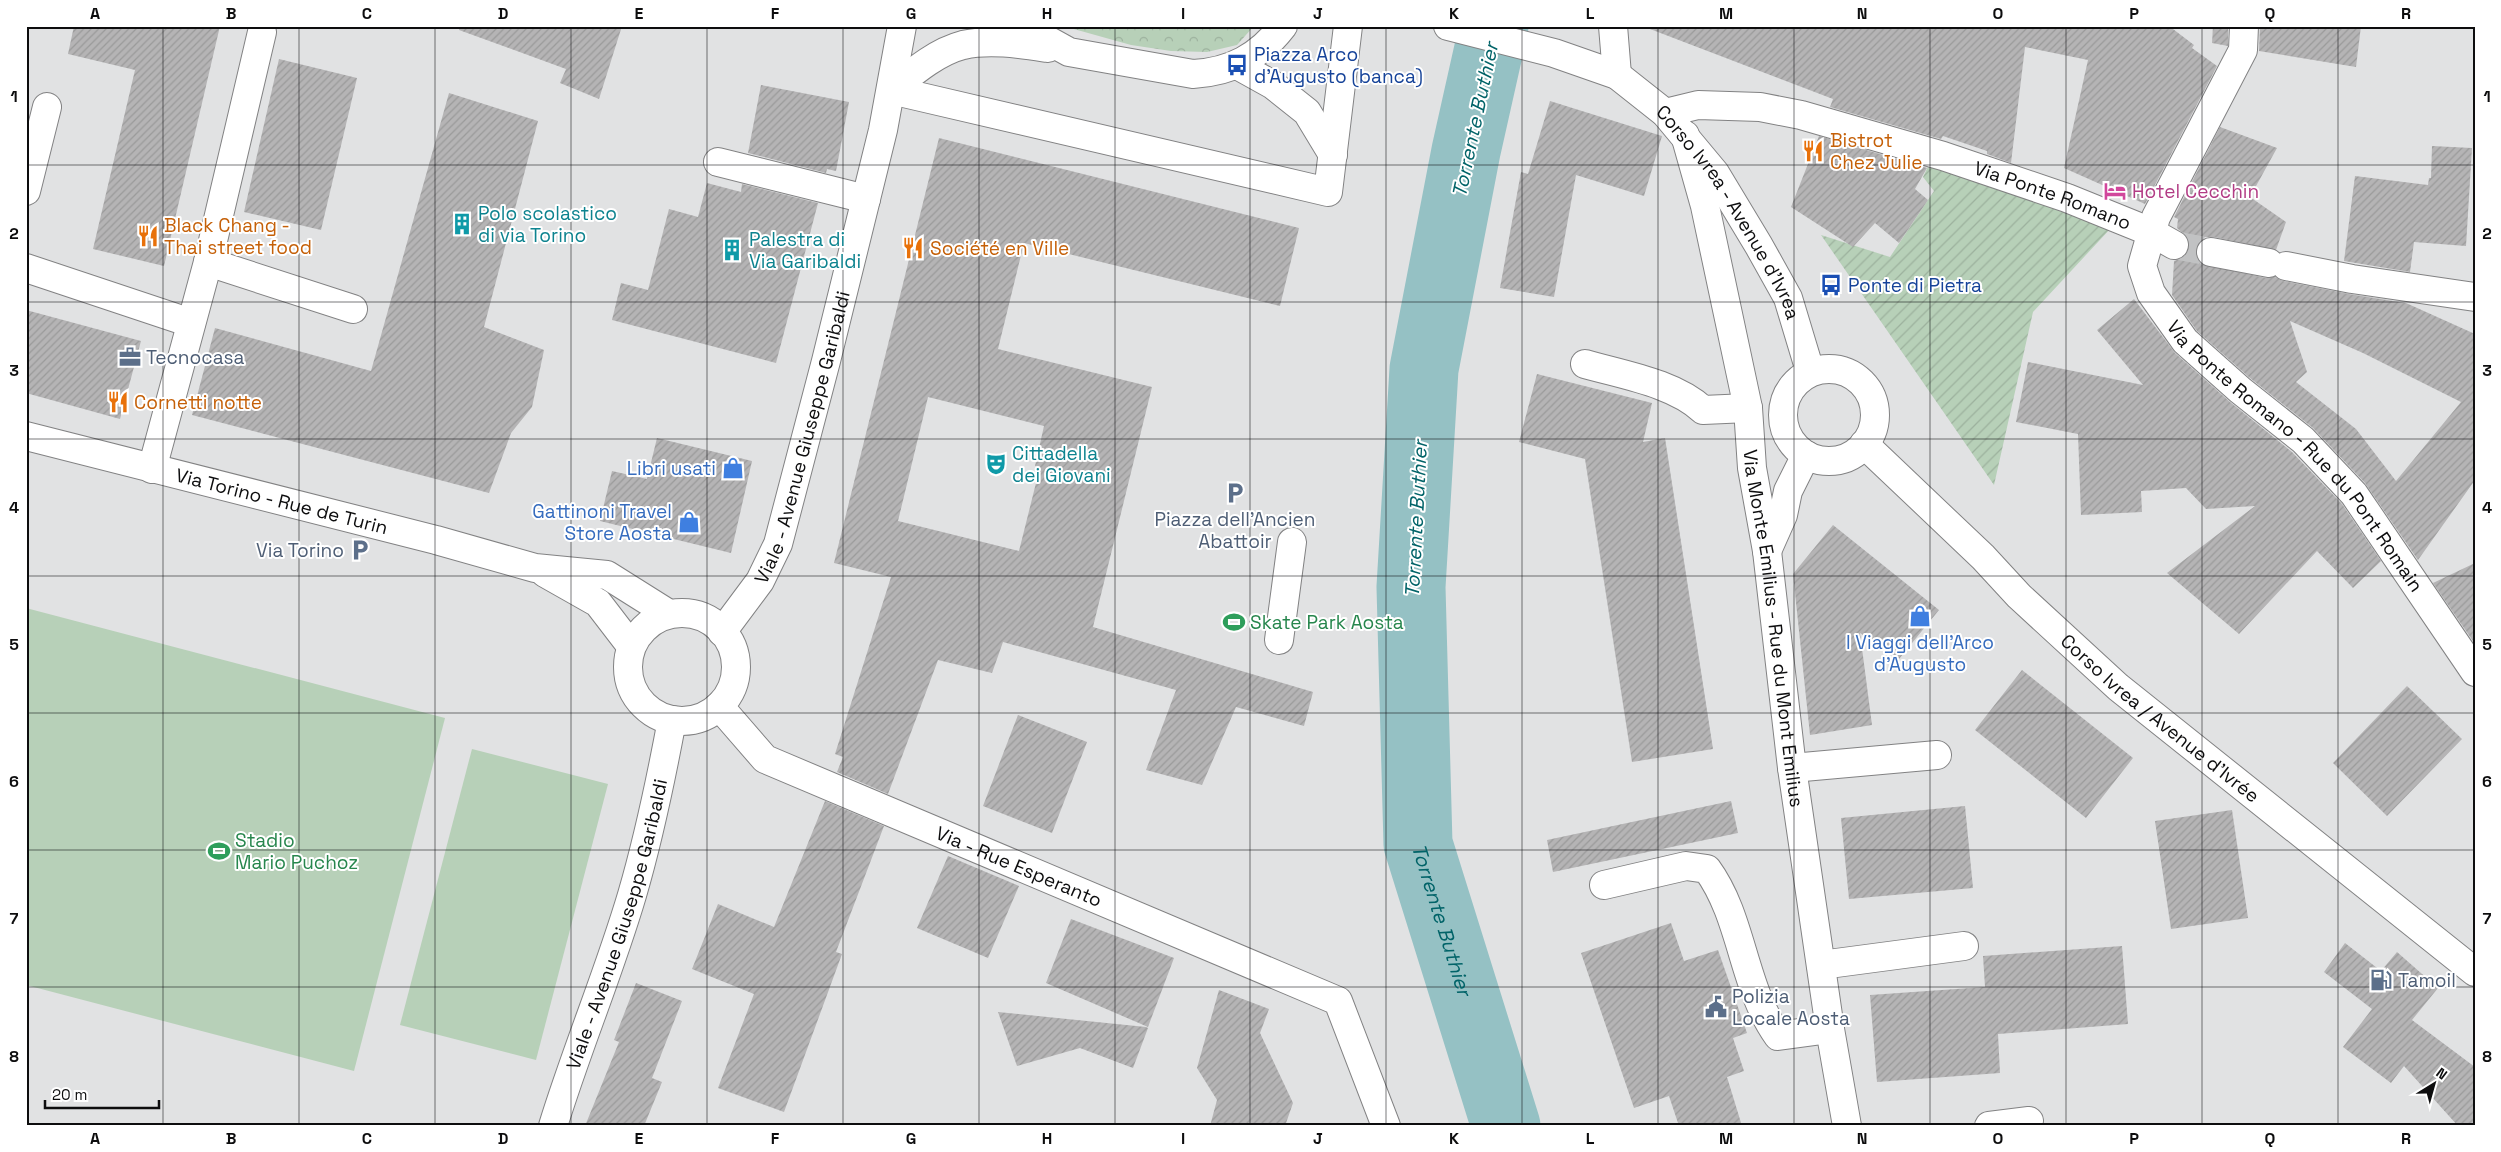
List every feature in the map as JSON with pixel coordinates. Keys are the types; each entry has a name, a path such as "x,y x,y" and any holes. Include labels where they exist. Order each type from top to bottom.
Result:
{"street":[{"name":"Viale - Avenue Giuseppe Garibaldi","path":"722,632 760,581 778,544 866,199 891,90 902,26"},
{"path":"1022,26 1069,52"},
{"path":"891,90 925,63 963,45 1010,42 1193,74 1213,73 1237,66 1248,60 1272,41 1283,26"},
{"path":"891,90 1328,192 1348,26"},
{"name":"Corso Ivrea - Avenue d'Ivrea","path":"1448,26 1554,53 1617,75 1665,113 1715,173 1734,202 1788,298 1810,371"},
{"path":"1613,26 1617,75"},
{"name":"Via Ponte Romano - Rue du Pont Romain","path":"2244,26 2243,50 2156,217 2142,266 2151,293 2180,333 2240,390 2303,440 2354,494 2475,672"},
{"path":"152,469 208,262 262,32"},
{"path":"1237,66 1273,85 1307,112 1333,155"},
{"name":"Via Ponte Romano","path":"1665,113 1698,105 1760,108 1801,115 1955,160 2067,198 2151,232 2174,245"},
{"path":"26,191 47,107"},
{"name":"Via Monte Emilius - Rue du Mont Emilius","path":"1684,135 1705,206 1748,408 1752,468 1767,552 1792,768 1830,1029 1847,1126"},
{"path":"718,162 866,199"},
{"path":"2211,252 2352,279 2475,297"},
{"path":"208,262 353,309"},
{"path":"26,268 191,324"},
{"path":"1585,364 1673,389 1691,399 1703,410 1748,408"},
{"path":"1824,368 1848,371 1867,387 1876,410 1872,434 1864,444 1857,453 1834,462 1810,458 1791,443 1782,420 1786,396 1801,377 1810,371 1824,368"},
{"name":"Via Torino - Rue de Turin","path":"26,436 428,538 535,568 607,575 669,614"},
{"name":"Corso Ivrea / Avenue d'Ivrée","path":"1864,444 1983,557 2019,596 2118,688 2475,972"},
{"path":"1767,552 1783,515 1788,491 1806,455"},
{"path":"1279,640 1292,542"},
{"name":"Via Torino - Rue de Turin","path":"535,568 598,603 631,646"},
{"path":"669,614 689,614 707,620 722,632 730,643 736,669 728,695 719,706 697,718 672,720 654,714 640,701 630,684 628,665 631,646 640,632 654,620 669,614"},
{"name":"Via - Rue Esperanto","path":"719,706 765,759 1338,1001 1386,1126"},
{"name":"Viale - Avenue Giuseppe Garibaldi","path":"553,1126 570,1070 632,896 651,826 672,720"},
{"path":"1792,768 1937,755"},
{"path":"1604,885 1686,866 1707,868 1721,888 1764,1017 1778,1036 1830,1029"},
{"path":"1821,966 1964,946"},
{"path":"1989,1126 2029,1121"}],"green space":[{"path":"1063,26 1254,26 1237,45 1207,52 1171,51 1131,45"},
{"path":"1940,142 2124,214 2033,312 1994,485 1821,235 1890,257 1934,191 1923,177"},
{"name":"Stadio Mario Puchoz","path":"26,608 445,718 354,1071 26,985"},
{"path":"472,749 608,784 536,1060 400,1025"}],"building":[{"path":"74,26 220,26 164,266 93,249 135,70 68,54"},
{"path":"460,26 622,26 599,99 560,83 566,69 459,30"},
{"path":"1650,26 2169,26 2194,45 2192,48 2217,66 2145,204 2064,168 2088,60 2025,47 2011,163 1987,154 1987,151 1943,136 1941,139 1830,107 1833,99 1650,29"},
{"path":"2213,26 2228,26 2228,46 2212,43"},
{"path":"2260,26 2361,26 2356,67 2259,51"},
{"path":"279,59 357,78 321,230 244,212"},
{"path":"761,85 849,102 836,171 827,169 826,173 748,153"},
{"name":"Polo scolastico di via Torino","path":"449,93 538,121 484,327 544,350 532,407 511,433 489,493 192,415 215,328 371,371"},
{"path":"1550,101 1662,136 1644,196 1576,175 1554,297 1500,288 1521,172 1528,174"},
{"path":"2220,127 2277,148 2250,197 2286,222 2276,250 2214,237 2205,237 2199,242 2196,250 2196,258 2201,264 2266,278 2275,277 2283,281 2349,294 2406,303 2475,334 2475,480 2418,560 2365,483 2313,428 2250,378 2197,331 2172,295 2174,261 2182,258 2188,252 2190,245 2187,237 2177,228 2178,219 2174,217","holes":["2290,321 2363,353 2461,402 2396,481 2356,429 2296,382 2307,372"]},
{"path":"1819,136 1927,168 1915,189 1928,200 1899,243 1875,223 1853,247 1791,207"},
{"path":"939,138 1299,228 1280,306 1024,243 998,349 1152,387 1093,627 1313,692 1304,726 1236,707 1202,785 1146,770 1176,690 1003,642 992,673 938,660 888,794 837,772 843,757 835,754 891,577 834,563","holes":["928,397 1044,426 1035,466 1040,467 1019,551 898,521"]},
{"path":"2432,146 2472,148 2466,246 2414,242 2410,272 2344,261 2355,176 2428,185 2429,178 2431,178"},
{"name":"Palestra di Via Garibaldi","path":"707,183 741,192 742,184 818,203 776,363 612,320 621,283 648,290 669,209 698,217"},
{"path":"2134,299 2175,353 2230,402 2292,452 2342,504 2381,561 2353,588 2317,551 2239,634 2167,573 2255,506 2206,509 2186,488 2141,491 2142,512 2081,515 2078,434 2016,422 2028,362 2143,385 2097,330"},
{"path":"26,310 141,341 120,419 26,393"},
{"path":"1537,374 1652,403 1643,442 1665,438 1713,749 1632,762 1585,459 1519,442"},
{"path":"657,438 752,461 731,553 600,521 612,471 647,479"},
{"path":"1833,525 1939,610 1899,659 1860,633 1872,725 1810,735 1793,574"},
{"path":"2475,563 2475,644 2433,583"},
{"path":"2022,670 2133,758 2086,818 1975,730"},
{"path":"2407,686 2462,739 2387,816 2333,763"},
{"path":"1018,715 1087,742 1052,833 983,806"},
{"path":"825,801 884,826 836,952 842,954 784,1112 718,1088 754,994 692,969 718,904 774,927"},
{"path":"1731,801 1738,833 1553,872 1547,840"},
{"path":"1965,806 1973,888 1849,899 1841,818"},
{"path":"2232,810 2248,918 2171,929 2155,821"},
{"path":"948,856 1019,886 988,958 917,928"},
{"path":"1071,919 1174,958 1148,1027 1046,983"},
{"path":"1671,923 1684,961 1718,950 1747,1033 1733,1038 1744,1071 1727,1077 1742,1126 1679,1126 1669,1096 1634,1108 1581,953"},
{"path":"2345,943 2381,971 2397,952 2438,988 2412,1020 2475,1067 2475,1126 2458,1126 2404,1066 2391,1083 2343,1047 2372,1009 2324,972"},
{"path":"2122,946 2128,1024 1998,1034 2000,1073 1877,1082 1870,995 1985,987 1983,956"},
{"path":"636,983 682,1001 652,1078 662,1082 644,1126 585,1126 619,1042 614,1040"},
{"path":"1219,990 1269,1009 1260,1033 1293,1103 1285,1126 1210,1126 1217,1100 1197,1068"},
{"path":"998,1012 1148,1028 1133,1068 1080,1048 1017,1066"}],"waterway":[{"name":"Torrente Buthier","path":"1494,26 1466,151 1424,369 1411,587 1418,844 1506,1126"}],"tunnel":[{"path":"2174,245 2211,252"}],"place":[{"name":"Piazza Arco d'Augusto (banca)","path":"1237,65"},
{"name":"Bistrot Chez Julie","path":"1813,151"},
{"name":"Hotel Cecchin","path":"2115,191"},
{"name":"Polo scolastico di via Torino","path":"462,224"},
{"name":"Black Chang - Thai street food","path":"148,236"},
{"name":"Société en Ville","path":"913,248"},
{"name":"Palestra di Via Garibaldi","path":"732,250"},
{"name":"Ponte di Pietra","path":"1831,285"},
{"name":"Tecnocasa","path":"130,357"},
{"name":"Cornetti notte","path":"118,402"},
{"name":"Cittadella dei Giovani","path":"996,464"},
{"name":"Libri usati","path":"733,468"},
{"name":"Piazza dell'Ancien Abattoir","path":"1235,493"},
{"name":"Gattinoni Travel Store Aosta","path":"689,522"},
{"name":"Via Torino","path":"360,550"},
{"name":"I Viaggi dell'Arco d'Augusto","path":"1920,616"},
{"name":"Skate Park Aosta","path":"1234,622"},
{"name":"Stadio Mario Puchoz","path":"219,851"},
{"name":"Tamoil","path":"2381,980"},
{"name":"Polizia Locale Aosta","path":"1716,1007"}]}
